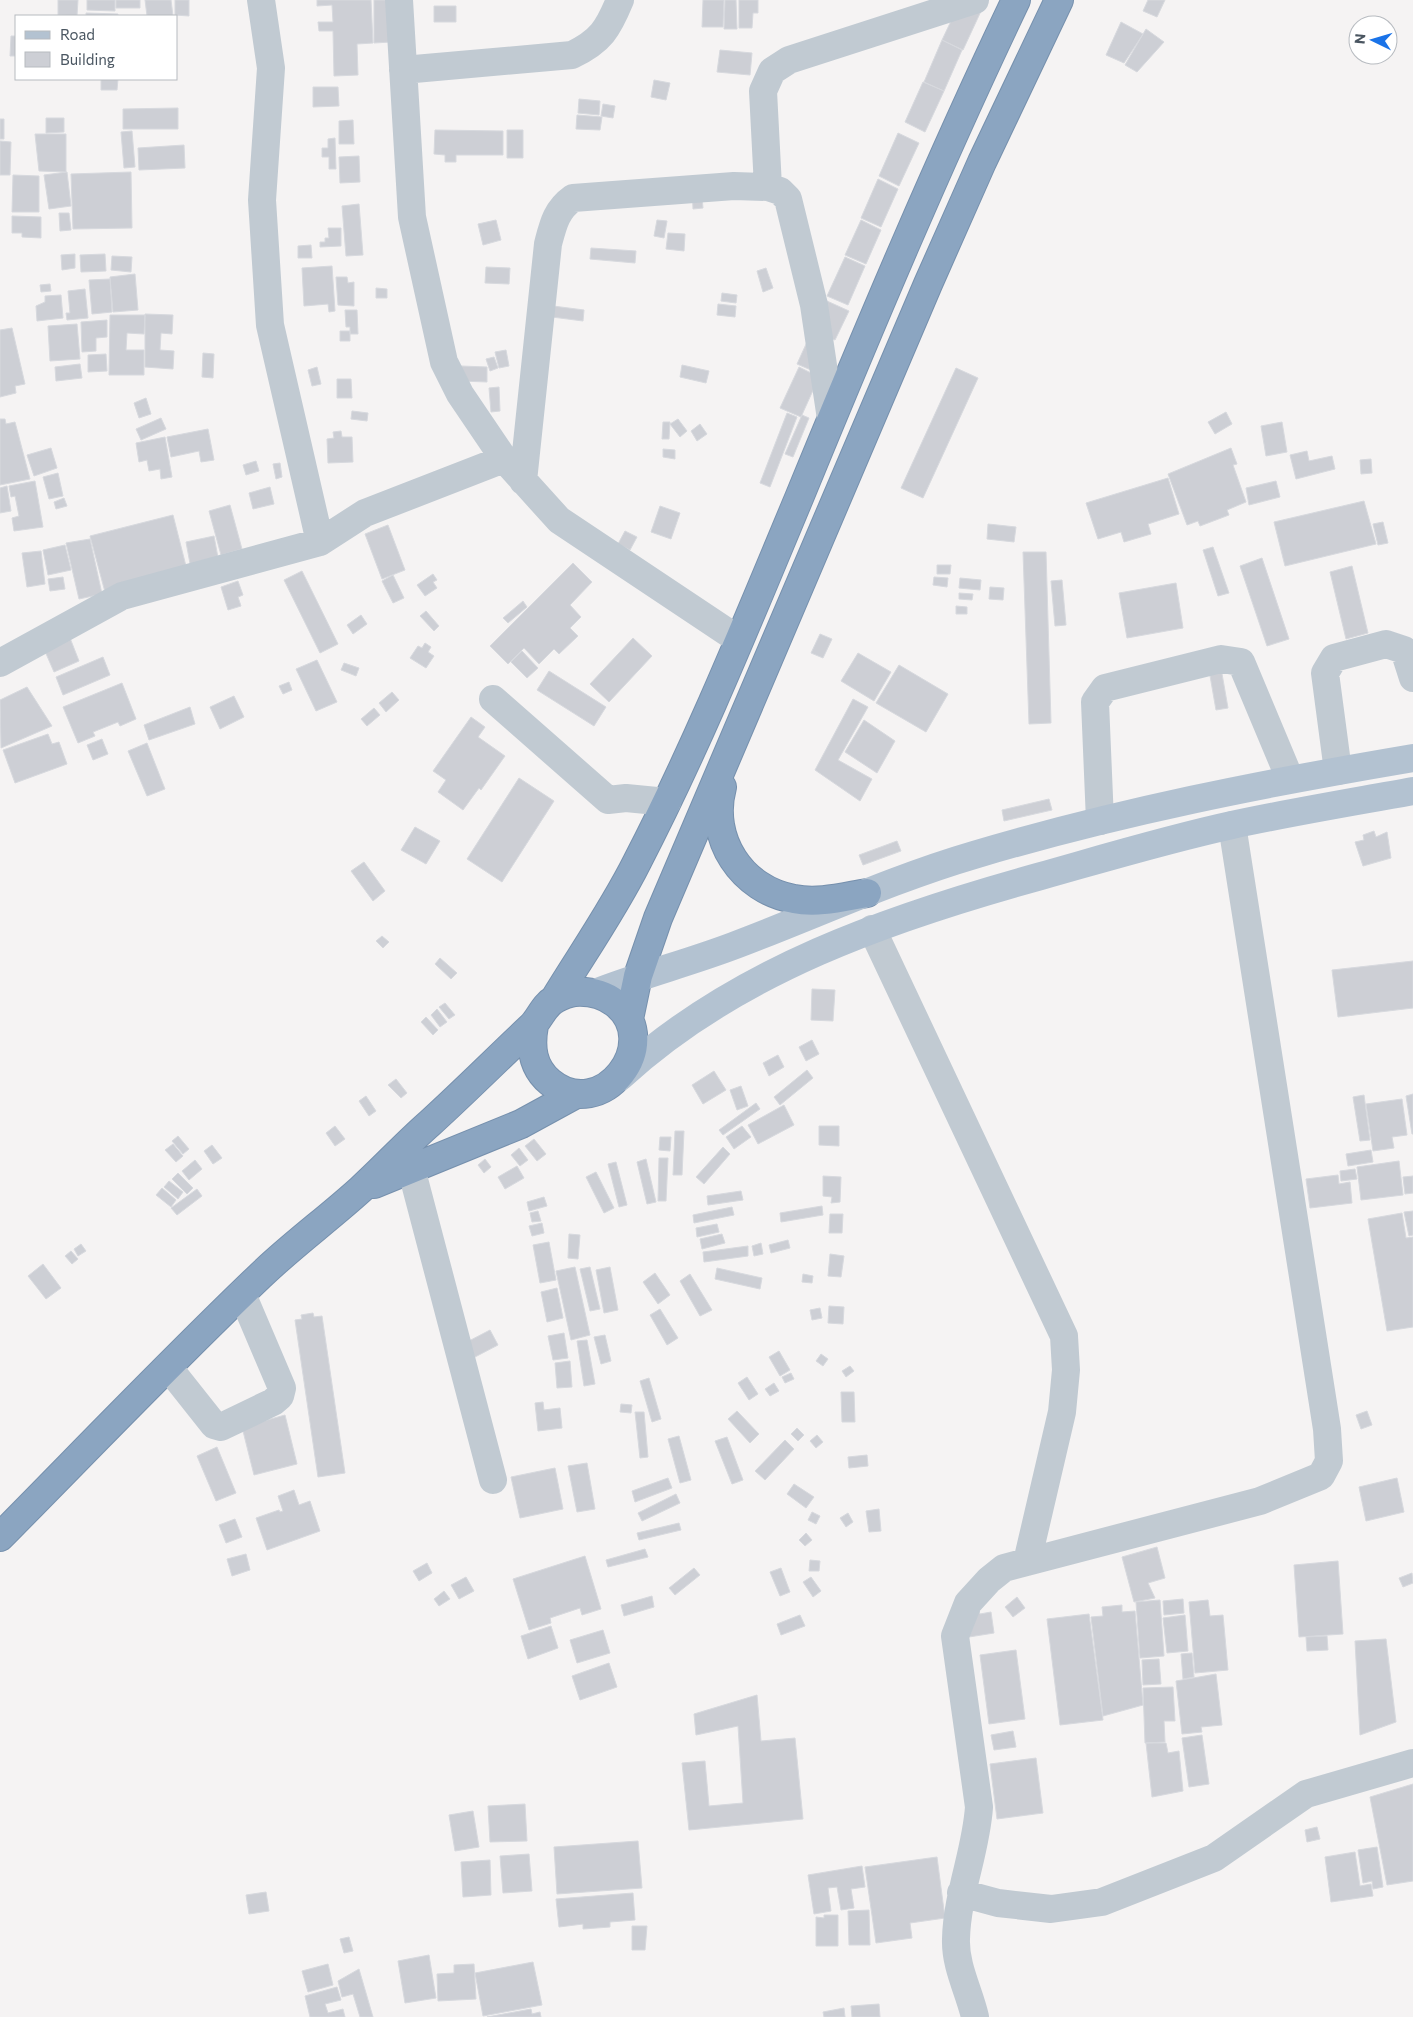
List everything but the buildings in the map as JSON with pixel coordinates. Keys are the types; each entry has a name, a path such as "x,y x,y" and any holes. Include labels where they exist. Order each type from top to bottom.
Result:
{"highway":[{"path":"0,1537 242,1294 308,1232 361,1189 508,1047 534,1025 542,1011 554,1000 612,908 668,802 739,640 942,159 1016,0"},
{"path":"534,1025 531,1043 534,1061 544,1077 558,1089 576,1094 592,1093 600,1090 620,1077 629,1062 633,1044 629,1019 638,976 658,918 928,284 982,162 1059,0"},
{"path":"737,736 720,794 718,813 720,829 735,863 761,887 777,895 795,899 827,900 867,893"},
{"path":"554,1000 570,993 596,993 612,1001 624,1011 629,1019"},
{"path":"361,1189 521,1124 576,1094"}],"main road":[{"path":"596,993 638,976 678,966 734,946 867,893 972,855 1100,821 1290,779 1413,758"},
{"path":"620,1077 649,1050 686,1024 748,987 820,951 872,929 970,896 1163,842 1232,825 1413,791"}],"street":[{"path":"261,0 271,68 262,200 270,325 320,542"},
{"path":"399,0 412,217 444,362 460,394 504,459 559,520 739,640"},
{"path":"403,70 572,55 587,48 608,29 620,0"},
{"path":"768,188 763,91 772,71 789,60 975,0"},
{"path":"523,481 548,244 557,212 573,198 734,186 768,188 780,191 788,199 814,305 831,419"},
{"path":"0,663 122,596 320,542 365,513 504,459"},
{"path":"1338,771 1325,673 1334,658 1386,644 1404,650 1413,678"},
{"path":"1100,821 1095,702 1105,688 1221,659 1241,662 1290,779"},
{"path":"493,699 608,800 626,798 668,802"},
{"path":"975,2017 962,1981 956,1941 961,1893 978,1831 979,1807 955,1636 968,1603 989,1580 1004,1568 1260,1501 1321,1476 1330,1461 1327,1429 1232,825"},
{"path":"872,929 1064,1336 1066,1370 1062,1412 1027,1562"},
{"path":"410,1168 493,1480"},
{"path":"168,1367 214,1425 221,1427 273,1402 280,1396 282,1388 242,1294"},
{"path":"961,1893 998,1903 1051,1909 1102,1902 1214,1858 1306,1794 1413,1764"}]}
